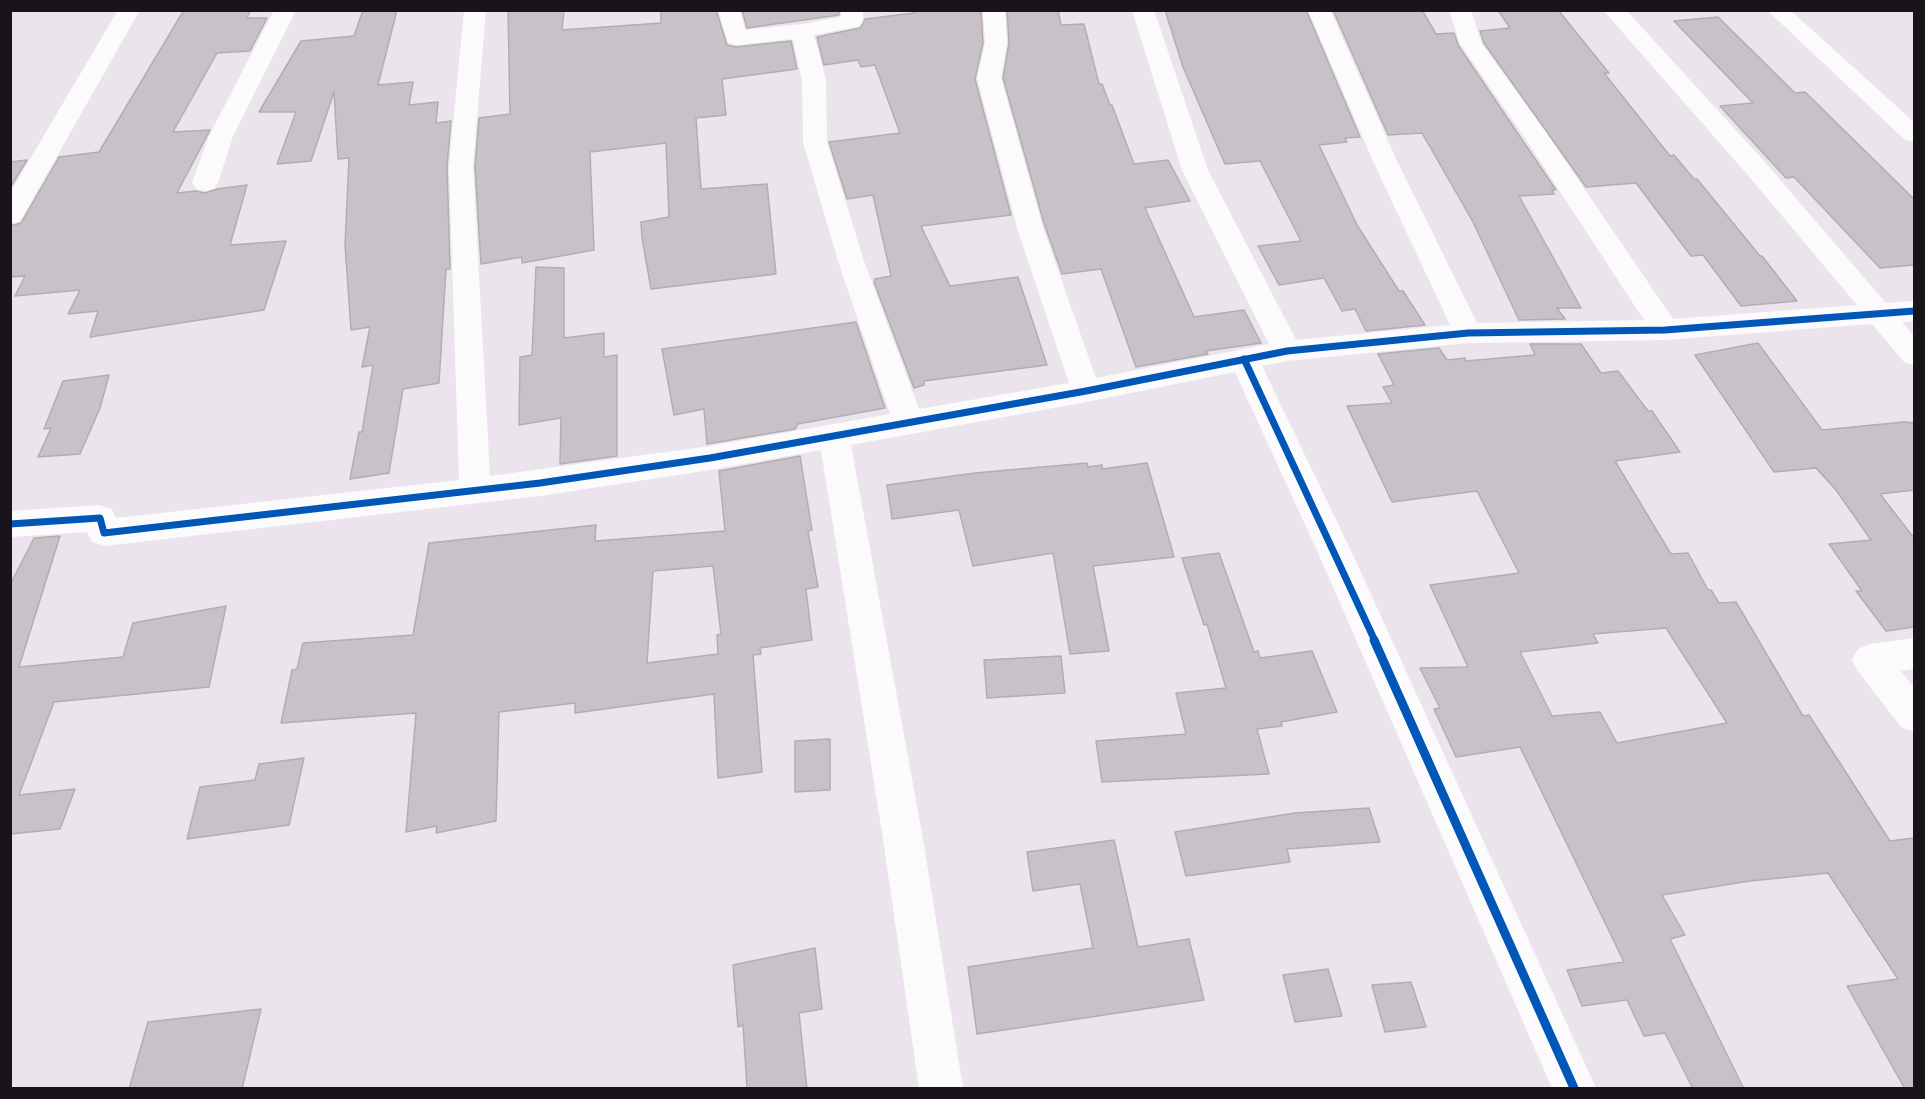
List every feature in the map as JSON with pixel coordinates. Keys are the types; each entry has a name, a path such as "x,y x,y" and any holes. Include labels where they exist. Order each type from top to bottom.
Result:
{"street":[{"path":"10,216 129,10"},
{"path":"205,183 221,136 285,10"},
{"path":"475,10 461,166 475,490"},
{"path":"729,10 736,38 802,31 852,21 852,10"},
{"path":"994,10 996,43 989,78 1031,231 1086,391"},
{"path":"1143,10 1195,170 1287,351"},
{"path":"1319,10 1384,160 1468,333"},
{"path":"1460,10 1471,44 1536,136 1665,330"},
{"path":"1613,10 1642,39 1755,167 1914,355"},
{"path":"1777,10 1914,135"},
{"path":"802,31 814,80 815,142 851,261 908,422"},
{"path":"10,524 100,518 104,533 475,490 710,458 1086,391 1287,351 1468,333 1665,330 1914,311"},
{"path":"1244,360 1336,555 1574,1089"},
{"path":"834,436 903,839 941,1089"},
{"path":"1914,654 1870,660 1914,715"}],"building":[{"path":"184,10 251,10 247,18 267,18 250,51 217,53 173,132 210,130 177,193 195,191 205,193 247,185 230,245 286,241 264,310 90,337 98,311 68,314 80,290 15,296 25,276 10,277 10,226 21,223 59,157 99,152"},
{"path":"363,10 397,10 378,85 413,82 409,105 438,102 436,123 451,121 447,166 450,269 446,269 439,383 403,389 389,473 350,479 359,432 362,432 373,365 362,367 370,327 351,330 345,245 349,158 338,159 334,92 311,161 277,164 296,112 259,112 301,41 354,36"},
{"path":"508,10 564,10 562,30 661,23 661,10 716,10 727,45 736,47 791,41 797,69 722,79 726,115 696,118 701,189 767,184 776,274 651,289 641,222 669,217 666,143 590,152 594,250 522,263 522,257 481,264 475,166 479,118 510,114"},
{"path":"742,10 839,10 839,15 747,28"},
{"path":"912,10 981,10 983,43 975,79 1011,215 921,226 950,286 1018,277 1047,365 924,381 924,385 914,388 874,282 875,279 891,276 873,195 847,199 829,142 900,133 875,65 861,67 858,60 824,65 817,37 860,28 865,19 914,13"},
{"path":"1007,10 1058,10 1061,25 1084,24 1099,84 1102,84 1110,105 1112,105 1134,164 1168,160 1190,201 1145,208 1194,317 1244,310 1261,343 1206,351 1208,354 1136,367 1101,269 1062,274 1044,223 1003,78 1009,43"},
{"path":"1165,10 1306,10 1360,137 1345,138 1347,142 1319,145 1357,225 1399,291 1403,291 1425,325 1366,331 1355,309 1342,311 1324,278 1279,285 1258,246 1301,241 1260,161 1225,164 1183,67"},
{"path":"1333,10 1422,10 1436,34 1454,33 1458,45 1556,190 1552,190 1554,194 1519,196 1581,308 1557,308 1565,319 1519,320 1473,222 1422,133 1388,135"},
{"path":"1498,10 1558,10 1609,73 1604,73 1670,156 1674,155 1694,179 1697,179 1797,301 1741,306 1703,255 1691,256 1636,183 1586,187 1484,43 1480,31 1510,28"},
{"path":"1718,17 1795,93 1805,92 1914,199 1914,265 1880,268 1794,177 1786,178 1720,106 1753,103 1674,21"},
{"path":"27,160 10,188 10,162"},
{"path":"536,267 564,268 564,338 604,333 604,357 617,355 617,456 560,464 561,418 519,425 520,357 532,355"},
{"path":"856,322 885,408 798,424 795,429 707,444 704,409 674,415 662,349"},
{"path":"1758,343 1822,430 1914,423 1914,490 1880,494 1914,538 1914,627 1886,631 1856,591 1862,591 1829,544 1871,540 1836,490 1816,468 1774,472 1695,355"},
{"path":"1530,344 1581,344 1601,373 1618,371 1648,411 1652,411 1680,452 1615,461 1671,554 1688,553 1708,590 1711,590 1719,603 1736,602 1803,716 1809,715 1890,841 1914,838 1914,1089 1905,1089 1847,986 1898,979 1828,873 1750,881 1662,895 1685,935 1670,939 1744,1089 1693,1089 1665,1033 1644,1036 1627,1000 1582,1006 1567,970 1624,962 1520,747 1456,757 1434,709 1440,708 1420,668 1468,667 1430,585 1519,573 1477,491 1392,502 1347,406 1392,403 1383,387 1394,385 1378,354 1439,348 1447,360 1465,358 1466,361 1535,355","holes":["1666,628 1727,723 1617,743 1600,712 1552,716 1520,652 1598,643 1593,634"]},
{"path":"109,375 100,408 80,454 38,457 51,428 44,429 63,381"},
{"path":"800,456 812,530 808,531 818,587 806,589 812,640 760,648 761,654 753,655 762,772 718,778 714,694 575,713 575,703 499,712 496,821 436,833 437,826 406,832 416,713 281,723 292,670 297,669 303,643 413,635 429,543 596,525 595,541 725,531 719,471","holes":["713,566 721,634 717,635 718,654 647,663 653,571"]},
{"path":"1087,463 1088,467 1102,465 1102,469 1147,463 1174,557 1093,566 1109,651 1070,654 1053,553 973,566 959,510 892,519 887,485 975,473"},
{"path":"60,536 19,667 123,657 133,623 226,606 209,687 54,702 19,795 75,789 60,829 10,834 10,585 34,538"},
{"path":"1219,553 1254,652 1258,651 1260,658 1312,651 1337,712 1281,722 1282,726 1257,729 1269,774 1102,782 1096,741 1186,734 1176,693 1226,688 1207,624 1204,625 1182,558"},
{"path":"1061,656 1065,693 987,698 984,660"},
{"path":"830,739 830,790 795,792 795,741"},
{"path":"304,758 289,825 187,839 200,787 255,780 259,764"},
{"path":"1369,808 1380,842 1287,849 1290,862 1186,876 1175,832 1295,813"},
{"path":"1114,840 1138,947 1189,939 1204,1000 977,1034 968,967 1093,948 1080,884 1033,891 1027,852"},
{"path":"815,948 822,1009 799,1013 807,1089 747,1089 743,1025 738,1027 733,965"},
{"path":"1328,969 1342,1016 1295,1022 1283,975"},
{"path":"1411,982 1426,1027 1385,1032 1372,985"},
{"path":"261,1009 242,1089 129,1089 148,1022"}],"cycle path":[{"path":"10,524 100,518 104,533 540,483 710,458 1086,391 1287,351 1468,333 1665,330 1914,311"},
{"path":"1244,359 1336,555 1574,1088"}]}
